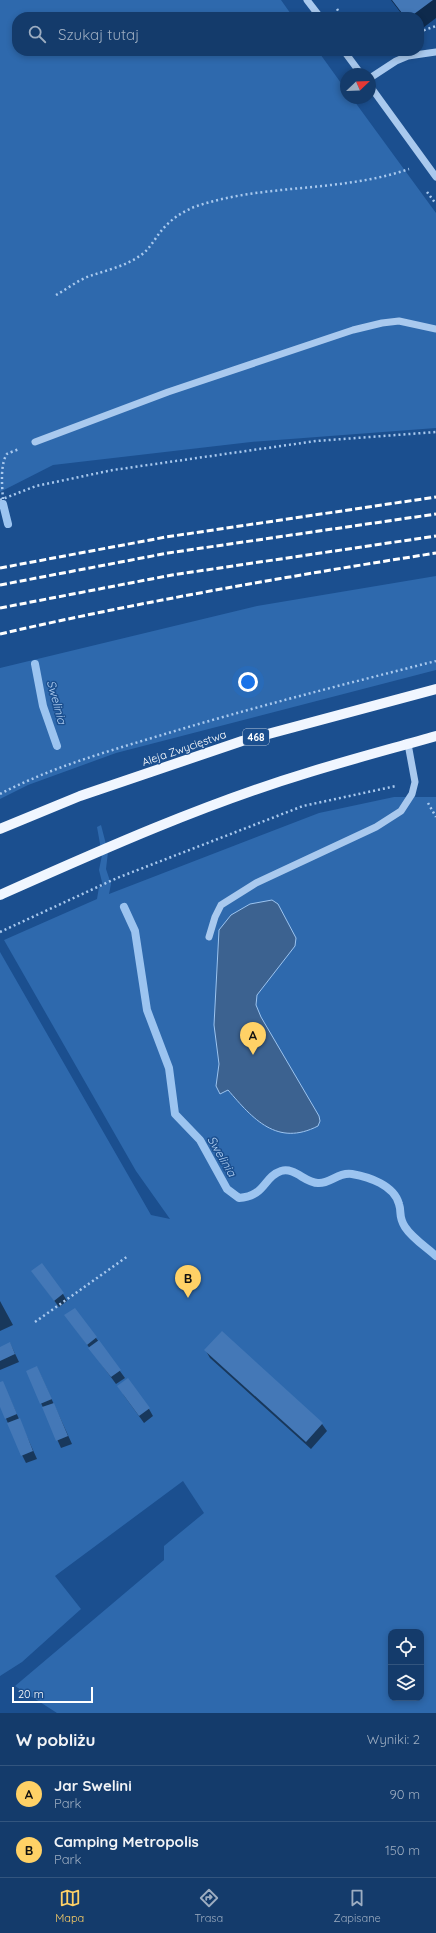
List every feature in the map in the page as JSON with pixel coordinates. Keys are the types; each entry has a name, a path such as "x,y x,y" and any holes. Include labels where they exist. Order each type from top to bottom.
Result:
{"main road":[{"name":"Aleja Zwycięstwa","path":"0,829 80,796 242,740 436,689"},
{"path":"0,895 100,850 175,820 310,772 436,736"}],"street":[{"path":"307,0 316,12"},
{"path":"424,54 436,52"},
{"path":"348,56 357,68"},
{"path":"376,74 396,61 408,56"},
{"path":"376,94 436,177"},
{"path":"35,442 168,392 353,330 398,321 436,329"},
{"path":"209,937 214,917 221,906 256,883 376,827 401,811 412,794 415,782 408,744"}],"path":[{"path":"424,30 436,26"},
{"path":"56,295 88,277 131,262 142,254 162,230 176,217 192,208 219,200 250,194 322,187 393,175 426,163"},
{"path":"35,442 7,454 1,463 1,500 36,486 113,470 316,442 436,432"},
{"path":"0,794 27,779 100,754 237,713 436,661"},
{"path":"0,932 117,878 303,806 415,782"},
{"path":"35,1322 128,1256"}],"shaded area":[{"path":"0,0 281,0 289,12 12,12 12,56 322,56 340,82 340,104 356,104 436,213 436,428 251,442 53,465 0,492"},
{"path":"436,576 436,670 116,753 28,785 0,799 0,668 257,606"},
{"path":"394,797 436,797 436,1713 57,1713 15,1686 164,1560 164,1546 204,1513 183,1481 55,1576 81,1609 22,1662 0,1676 0,952 151,1215 170,1219 136,1171 4,940 97,899 99,887 103,886 99,870 102,855 97,827 101,825 108,852 106,869 111,884 109,894 319,813"},
{"path":"272,900 278,904 296,938 295,946 257,995 256,1005 261,1017 319,1116 320,1121 318,1126 303,1132 290,1133 267,1127 247,1111 228,1090 220,1094 216,1086 219,1064 214,1025 219,930 231,915 250,904"}],"building":[{"path":"392,0 433,0 417,12 401,12"},
{"path":"42,1263 64,1293 54,1301 31,1271"},
{"path":"75,1308 97,1337 87,1345 64,1315"},
{"path":"222,1331 323,1423 306,1442 204,1350"},
{"path":"99,1340 121,1370 111,1377 88,1348"},
{"path":"10,1342 15,1354 0,1361 0,1347"},
{"path":"37,1366 52,1399 40,1404 26,1371"},
{"path":"128,1378 150,1408 139,1416 117,1386"},
{"path":"3,1381 17,1414 5,1419 0,1407 0,1382"},
{"path":"54,1403 68,1436 56,1441 42,1407"},
{"path":"20,1418 33,1451 21,1456 7,1423"}],"waterway":[{"name":"Swelinia","path":"3,504 8,524"},
{"name":"Swelinia","path":"35,664 43,706 57,746"},
{"name":"Swelinia","path":"124,907 135,931 147,1010 169,1068 175,1114 200,1140 227,1189 239,1198 248,1197 259,1190 275,1174 286,1170 291,1171 309,1181 318,1183 326,1182 338,1176 347,1174 366,1177 380,1183 392,1192 399,1204 401,1217 405,1227 415,1239 436,1256"}],"railway":[{"path":"0,568 166,537 436,497"},
{"path":"0,585 168,553 436,514"},
{"path":"0,608 172,575 436,536"},
{"path":"0,634 217,590 436,553"}],"place":[{"name":"Jar Swelini","path":"253,1055"},
{"name":"Camping Metropolis","path":"188,1298"}]}
